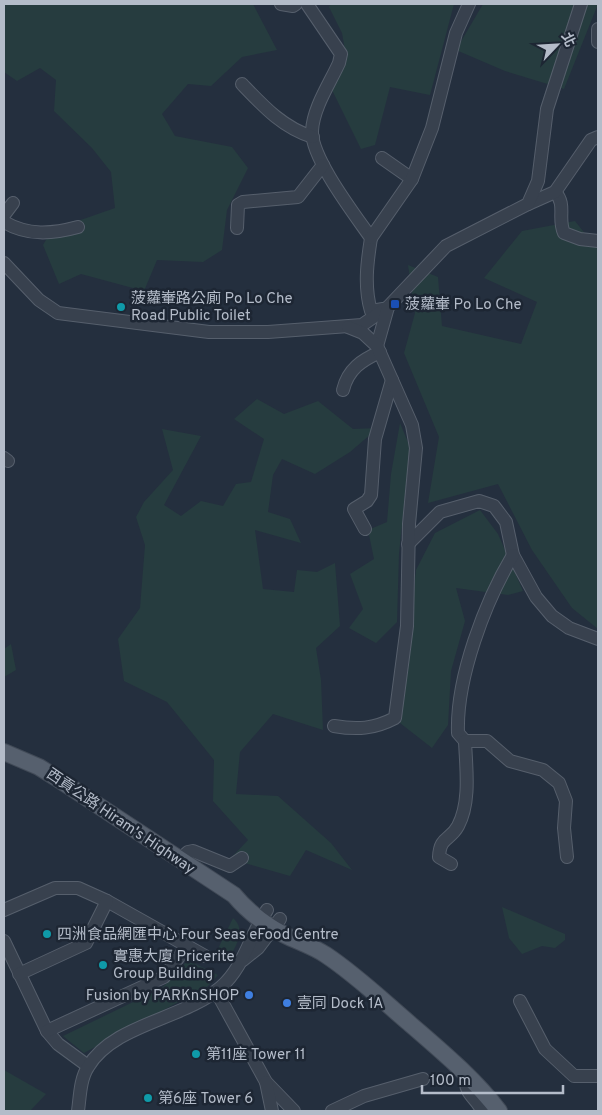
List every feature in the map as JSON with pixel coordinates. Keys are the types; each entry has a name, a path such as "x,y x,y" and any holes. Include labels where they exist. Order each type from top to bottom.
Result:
{"main road":[{"name":"西貢公路 Hiram's Highway","path":"4,752 39,767 234,895 245,908 271,919 288,937 308,943 362,982 469,1077 499,1111"}],"street":[{"path":"281,4 293,6 296,4"},
{"path":"307,4 341,54 339,63 316,112 312,131 313,137 323,165 371,238"},
{"path":"388,307 371,311 368,302 366,272 371,238 412,179 432,128 456,33 470,4"},
{"path":"528,204 538,181 547,109 581,4"},
{"path":"598,29 598,42"},
{"path":"242,84 270,114 298,133 313,137"},
{"path":"4,263 39,300 58,313 209,332 268,332 362,325 388,307 446,246 555,192 591,140 598,138"},
{"path":"382,158 412,179"},
{"path":"237,228 238,205 242,202 298,197 323,165"},
{"path":"555,192 562,199 559,223 564,233 580,239 598,241"},
{"path":"4,215 13,203"},
{"path":"4,222 17,228 46,234 78,227"},
{"path":"343,390 347,377 356,366 379,349 388,307"},
{"path":"334,726 362,729 375,727 395,718 407,626 408,544 416,448 412,425 379,349 363,333 348,327"},
{"path":"365,529 354,509 367,502 371,495 375,440 392,380"},
{"path":"408,544 440,512 479,501 494,506 506,522 513,555 536,598 552,616 569,628 598,639"},
{"path":"451,864 439,857 440,845 458,825 464,802 467,776 465,741 458,733 459,695 487,610 500,578 513,555"},
{"path":"465,741 487,741 510,761 543,770 559,783 566,802 564,828 567,857"},
{"path":"179,860 188,852 193,851 230,866 242,858"},
{"path":"4,910 55,888 78,888 106,901 204,956"},
{"path":"19,974 86,943 106,901"},
{"path":"78,1111 83,1081 88,1066 114,1042 216,991 230,977 242,960 258,948 271,919"},
{"path":"4,940 47,1031 58,1044 88,1066"},
{"path":"47,1031 164,977 186,946"},
{"path":"216,991 266,1082 294,1111"},
{"path":"520,1001 545,1049 574,1076 598,1076"},
{"path":"469,1077 466,1081 466,1088 478,1102 482,1111"},
{"path":"332,1111 364,1096 423,1079"},
{"path":"266,1082 272,1111"}],"green space":[{"path":"4,4 253,4 277,50 242,57 211,86 188,84 162,114 175,136 232,147 248,168 227,210 222,250 203,262 157,260 144,291 81,274 59,284 43,245 52,230 115,208 111,172 92,148 54,111 56,80 40,68 17,81 4,72"},
{"path":"331,4 454,4 430,95 390,87 375,145 361,149 332,90 346,56 342,33 329,7"},
{"path":"483,4 598,4 564,89 505,71 456,50"},
{"path":"575,221 598,250 598,629 572,608 532,550 498,484 428,503 439,437 404,353 415,313 408,265 438,277 442,326 521,344 537,302 484,278 522,231"},
{"path":"257,399 284,414 318,401 353,429 378,428 350,452 315,474 282,459 273,475 268,512 290,519 301,543 255,530 263,589 294,592 297,570 317,572 335,563 340,626 316,648 321,680 323,730 273,714 240,752 236,794 278,796 331,843 352,870 306,850 290,876 230,859 248,840 213,801 214,760 167,702 124,681 118,639 140,608 145,545 136,517 144,502 173,470 162,429 201,436 164,505 181,516 201,501 223,506 236,484 251,482 264,439 234,419"},
{"path":"400,423 410,447 399,554 397,622 376,643 349,628 363,609 350,574 374,559 368,530 387,522 391,474"},
{"path":"480,510 498,534 523,591 508,595 456,588 465,621 451,671 448,725 432,748 400,723 416,570 435,533"},
{"path":"11,644 16,670 4,677 4,649"},
{"path":"502,907 565,934 565,940 555,948 542,946 522,954 509,938"},
{"path":"233,918 237,923 239,934 236,946 226,962 215,955"},
{"path":"188,960 218,975 208,986 84,1053 63,1036 162,988"},
{"path":"4,1070 46,1094 30,1111 4,1111"}],"place":[{"name":"菠蘿輋 Po Lo Che","path":"395,304"},
{"name":"菠蘿輋路公廁 Po Lo Che Road Public Toilet","path":"121,307"},
{"name":"四洲食品網匯中心 Four Seas eFood Centre","path":"47,934"},
{"name":"實惠大廈 Pricerite Group Building","path":"103,965"},
{"name":"Fusion by PARKnSHOP","path":"249,995"},
{"name":"壹同 Dock 1A","path":"287,1003"},
{"name":"第11座 Tower 11","path":"196,1054"},
{"name":"第6座 Tower 6","path":"148,1098"}]}
